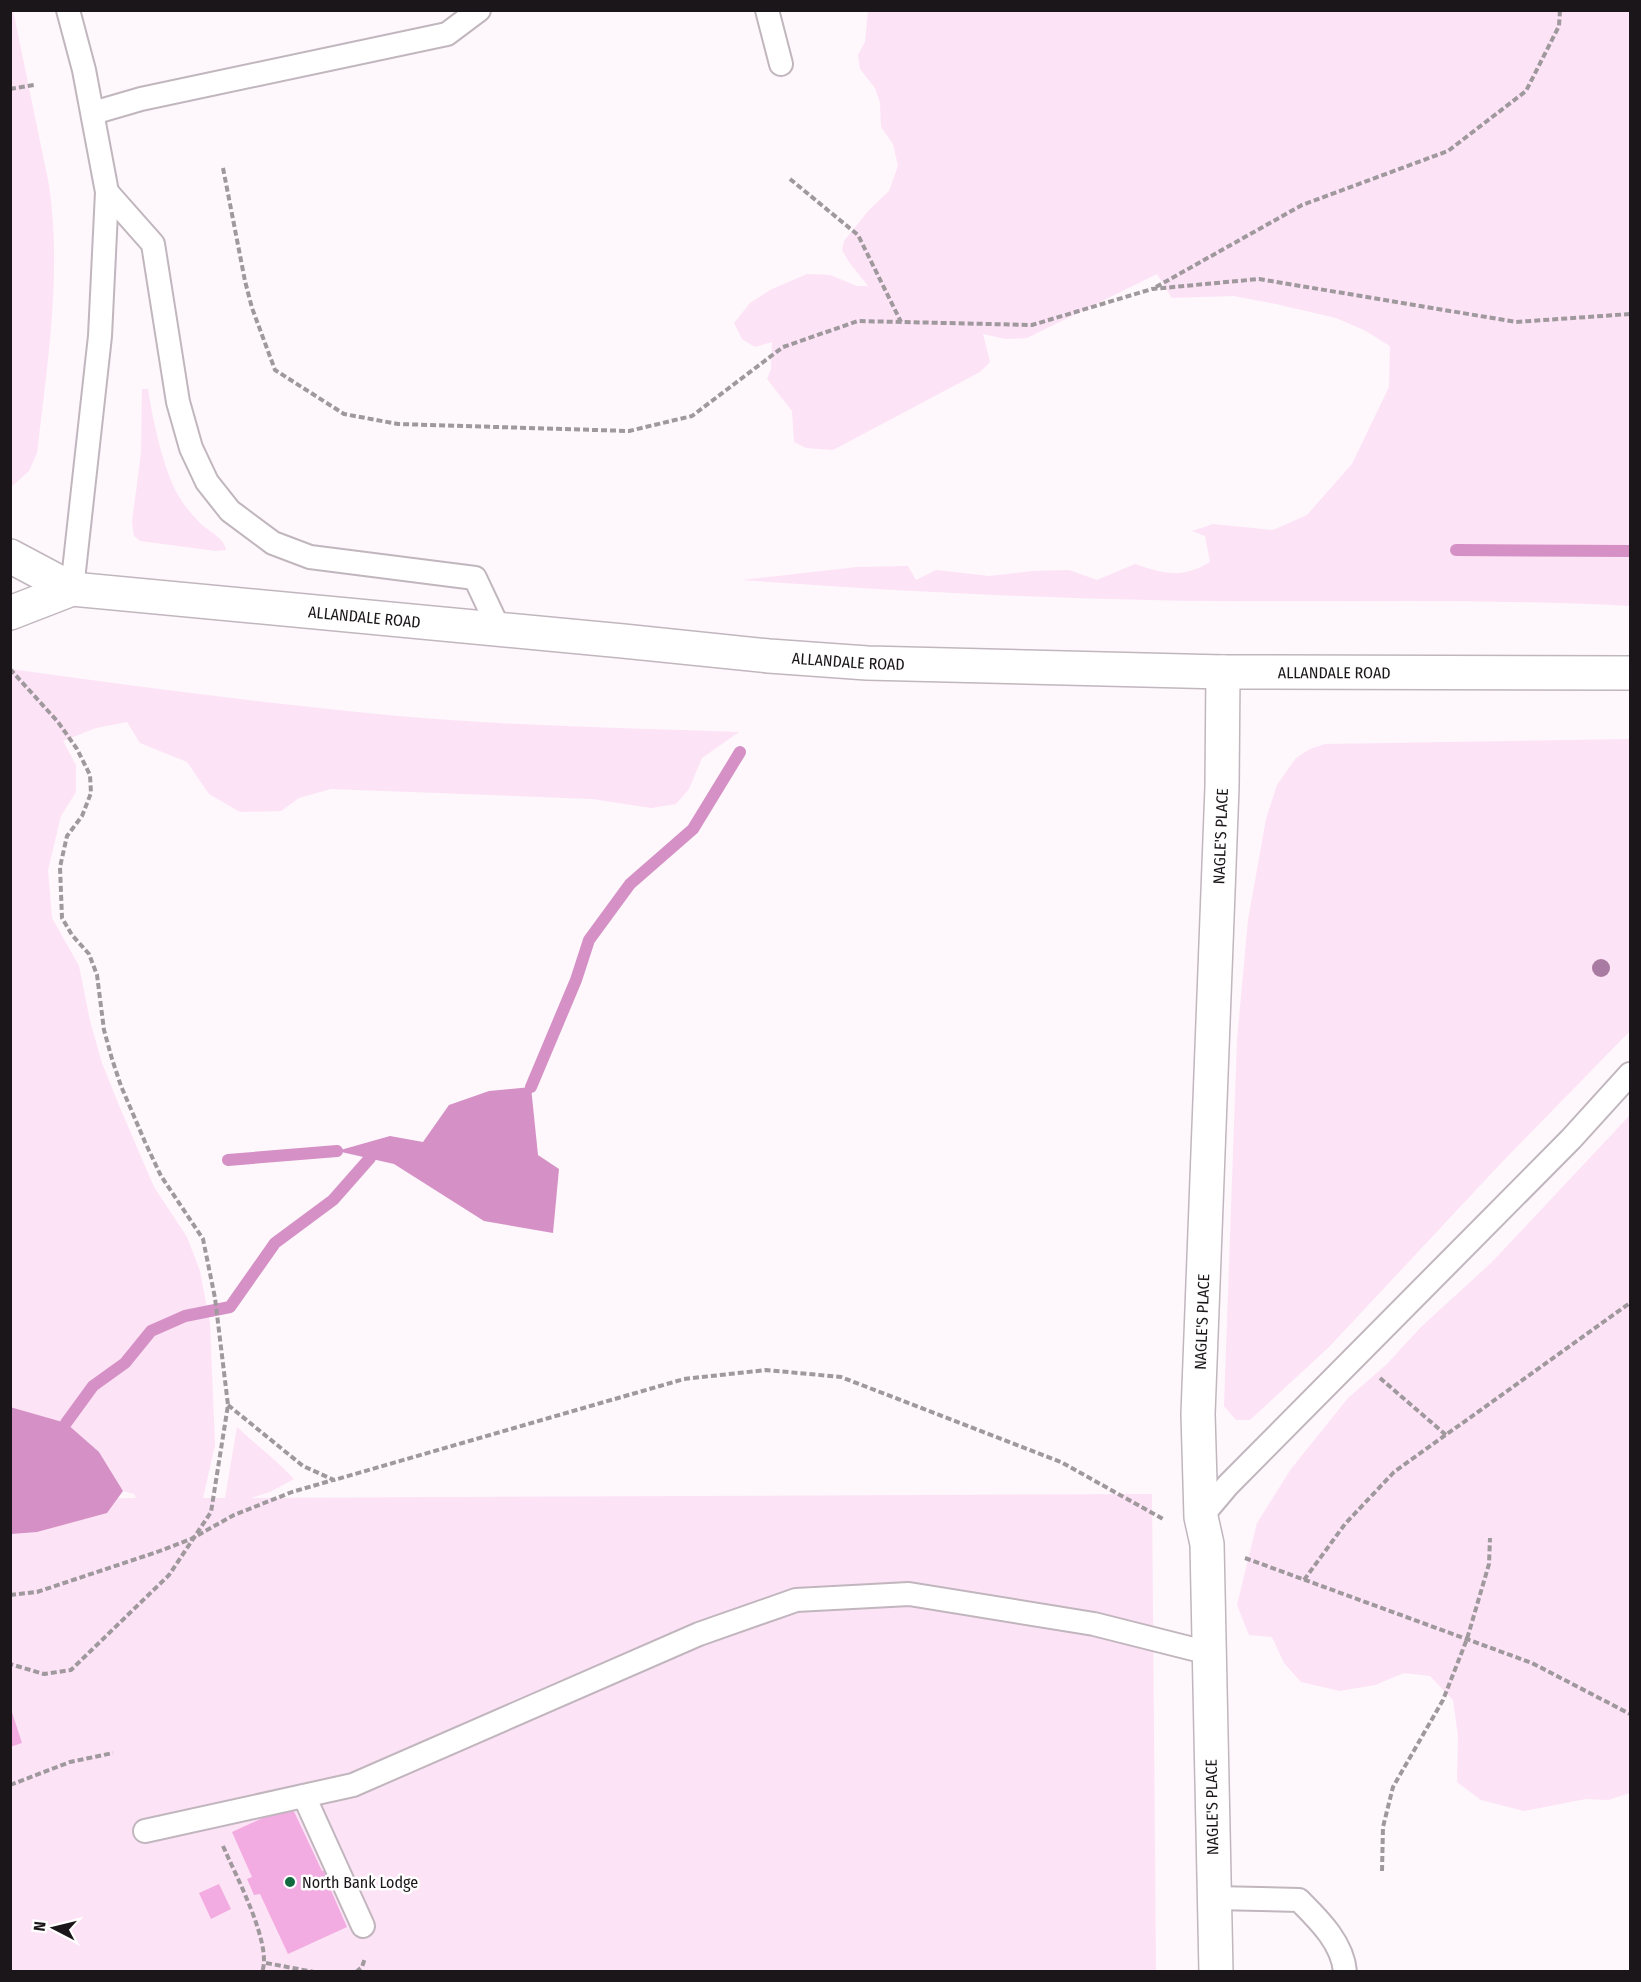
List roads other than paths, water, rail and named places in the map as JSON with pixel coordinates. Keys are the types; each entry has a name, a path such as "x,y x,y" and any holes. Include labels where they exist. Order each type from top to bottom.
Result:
{"main road":[{"name":"ALLANDALE ROAD","path":"10,556 72,589 769,656 856,662 1223,672 1630,673"},
{"name":"ALLANDALE ROAD","path":"10,613 72,589"},
{"name":"NAGLE'S PLACE","path":"1216,1971 1209,1653 1198,1414 1222,788 1223,672"}],"lane":[{"path":"68,10 93,113 107,192 100,336 72,589"},
{"path":"93,113 141,99 447,34 479,10"},
{"path":"767,10 781,64"},
{"path":"107,192 153,244 178,402 191,448 207,482 230,511 273,543 310,557 475,578 499,629"},
{"path":"1204,1530 1236,1477 1571,1139 1630,1074"},
{"path":"145,1831 353,1785 699,1634 796,1600 909,1594 1094,1624 1209,1653"},
{"path":"304,1796 363,1926"},
{"path":"1214,1898 1299,1900 1327,1928 1345,1964 1345,1971"}],"waterway":[{"path":"1456,550 1630,551"},
{"path":"531,1087 576,980 589,940 630,884 693,829 740,752"},
{"path":"228,1160 337,1151"},
{"path":"66,1423 93,1386 125,1363 151,1331 185,1316 230,1307 275,1243 333,1200 370,1158"}],"place":[{"name":"North Bank Lodge","path":"290,1882"}]}
